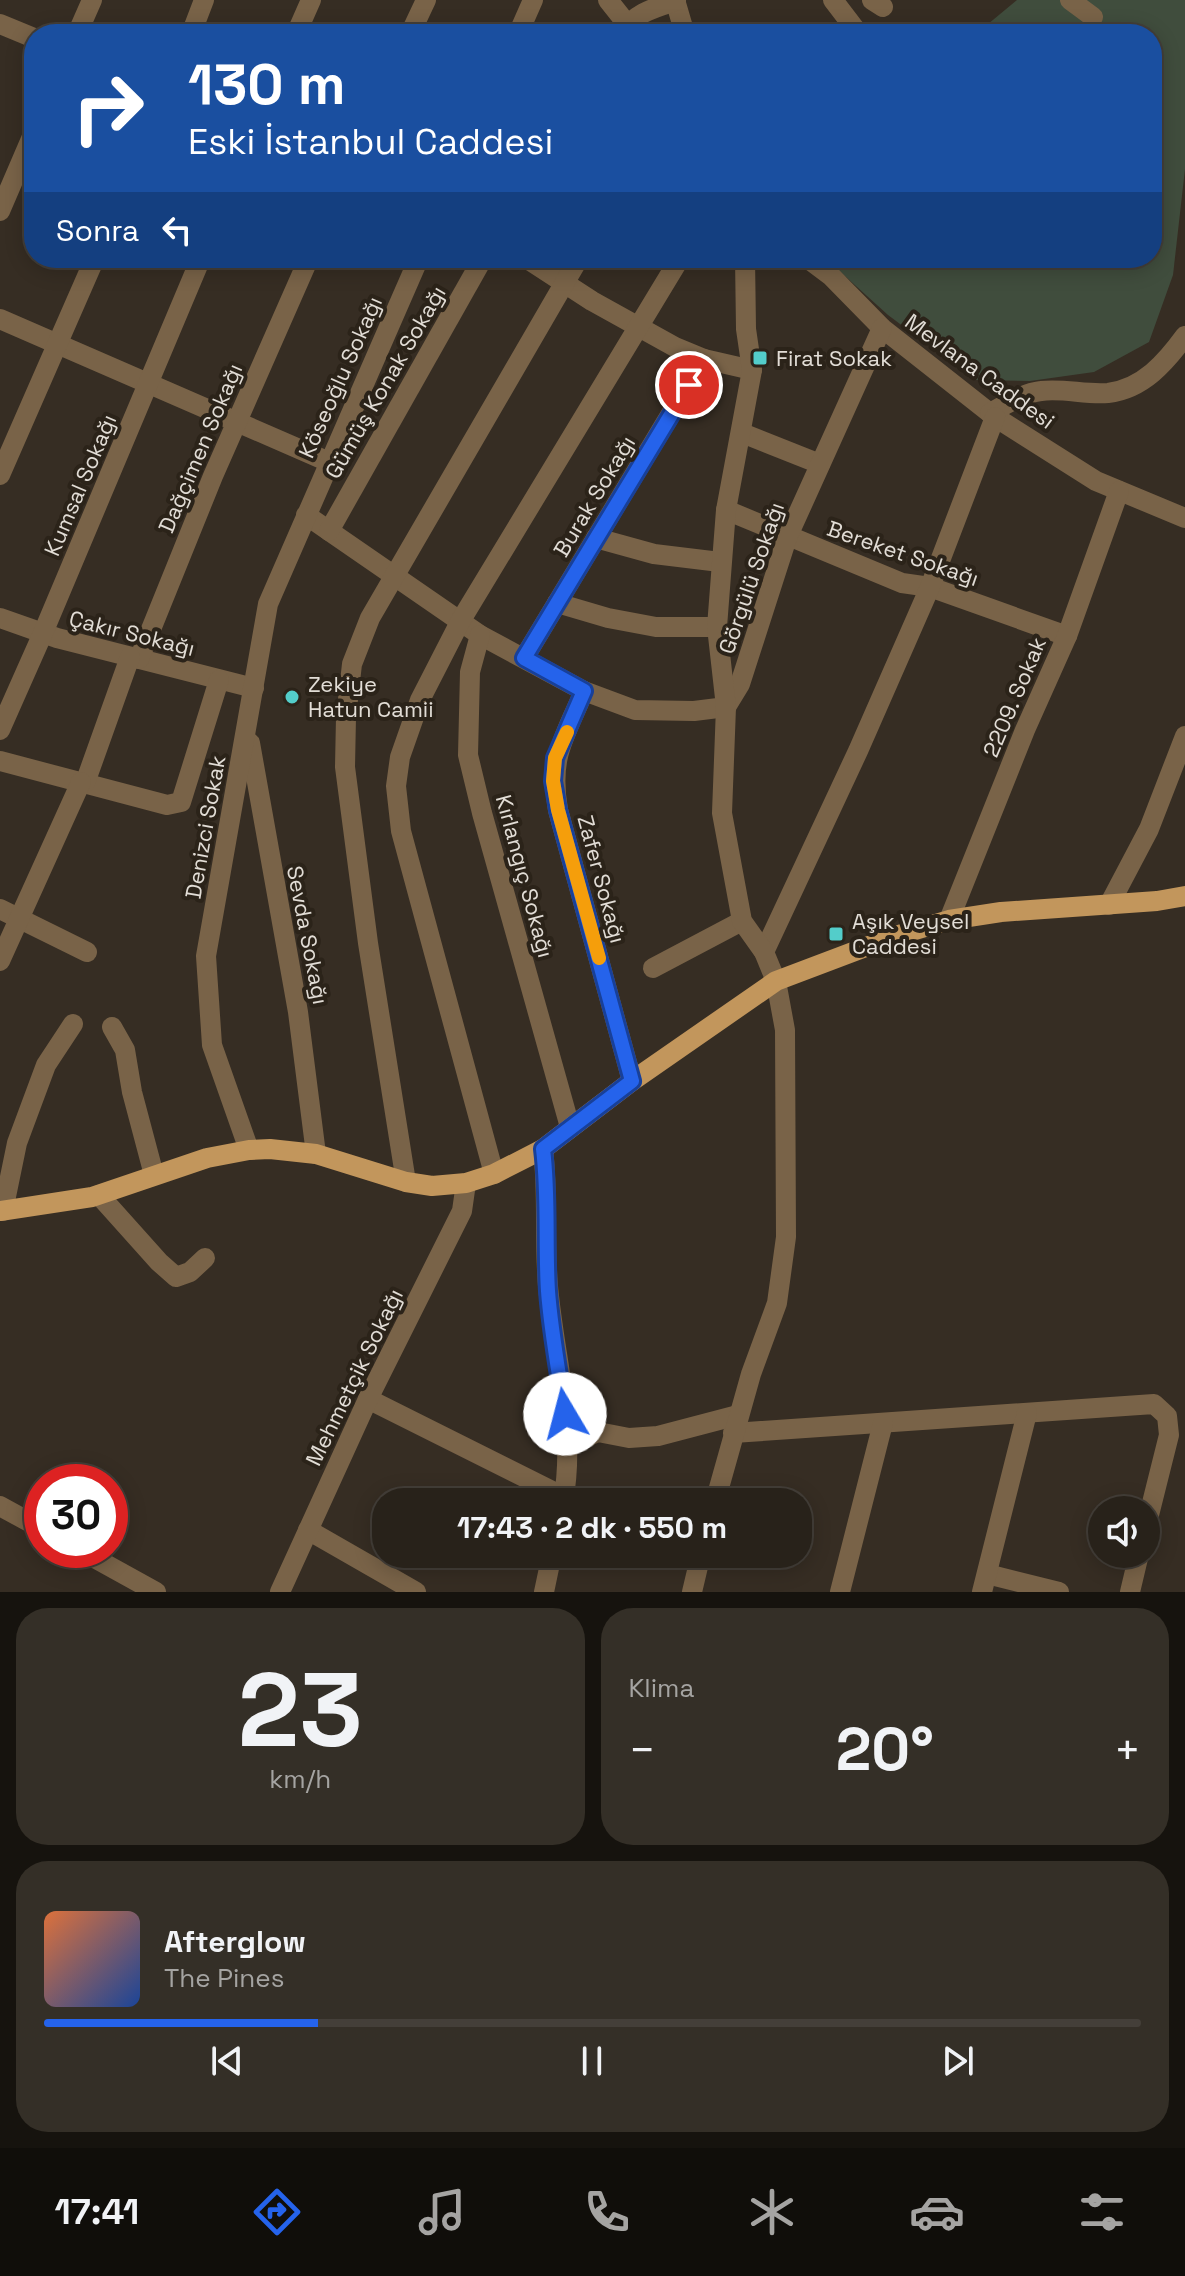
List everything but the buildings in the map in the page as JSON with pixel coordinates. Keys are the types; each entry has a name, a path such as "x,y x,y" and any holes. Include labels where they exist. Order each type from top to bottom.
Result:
{"main road":[{"path":"2,1211 35,1208 99,1195 207,1158 249,1150 316,1154 406,1182 432,1186 466,1183 494,1174 543,1149 632,1081 776,981 895,936 949,920 1001,912 1157,901 1185,896"}],"street":[{"path":"81,24 92,0"},
{"path":"195,24 204,0"},
{"path":"300,24 311,0"},
{"path":"415,24 426,0"},
{"path":"522,24 533,0"},
{"path":"608,0 621,24"},
{"path":"630,24 644,12 676,0 682,24"},
{"path":"833,0 851,24"},
{"path":"1070,0 1093,17"},
{"path":"0,24 24,34"},
{"path":"0,211 24,155"},
{"path":"0,475 91,268"},
{"name":"Kumsal Sokağı","path":"0,730 197,268"},
{"name":"Dağçimen Sokağı","path":"0,961 83,783 134,658 305,268"},
{"name":"Köseoğlu Sokağı","path":"306,515 415,268"},
{"name":"Gümüş Konak Sokağı","path":"329,531 477,268"},
{"path":"542,268 675,347 704,359 752,370"},
{"path":"406,1182 368,943 345,767 352,664 370,618 573,268"},
{"path":"494,1174 401,831 396,786 400,757 420,700 461,620 674,268"},
{"path":"719,1488 736,1424 777,1303 786,1237 785,1041 776,981 764,952 742,921 722,813 726,707 717,627 726,510 752,370 746,329 745,268"},
{"name":"Mevlana Caddesi","path":"820,268 882,328 992,415 1096,481 1185,518"},
{"path":"0,319 329,462"},
{"name":"Görgülü Sokağı","path":"726,707 740,684 787,538 882,328"},
{"path":"764,952 930,587 992,415 1037,391 1072,389 1109,393 1137,384 1166,363 1185,336"},
{"name":"Burak Sokağı","path":"524,658 704,359"},
{"path":"742,433 820,464"},
{"name":"2209. Sokak","path":"949,920 1025,730 1067,636 1119,491"},
{"name":"Bereket Sokağı","path":"726,510 787,538 902,583 930,587 1067,636"},
{"path":"306,515 480,635 584,691 635,710 694,711 726,707"},
{"name":"Denizci Sokak","path":"249,1150 212,1045 206,956 268,604 306,515"},
{"path":"596,538 654,554 720,562"},
{"path":"557,603 608,618 656,627 717,627"},
{"name":"Çakır Sokağı","path":"0,618 43,633 254,688"},
{"name":"Kırlangıç Sokağı","path":"480,635 470,672 468,755 570,1127"},
{"path":"0,761 167,805 181,802 219,680"},
{"name":"Zafer Sokağı","path":"584,691 555,758 553,781 558,810 632,1081"},
{"name":"Sevda Sokağı","path":"248,726 298,1012 316,1154"},
{"path":"1109,905 1149,829 1185,736"},
{"path":"0,909 87,952"},
{"path":"653,968 742,921"},
{"path":"2,1211 22,1130 46,1065 73,1024"},
{"path":"112,1027 125,1050 132,1092 154,1175"},
{"path":"543,1149 548,1190 548,1293 569,1444 565,1488"},
{"name":"Mehmetçik Sokağı","path":"280,1592 368,1399 462,1211 466,1183"},
{"path":"99,1195 176,1277 190,1272 205,1258"},
{"path":"368,1399 541,1488"},
{"path":"569,1444 598,1432 629,1438 736,1424 883,1423 1154,1404 1167,1416 1169,1435 1154,1496"},
{"path":"1027,1413 984,1583 1059,1592"},
{"path":"840,1592 883,1423"},
{"path":"0,1506 24,1519"},
{"path":"308,1530 416,1592"},
{"path":"113,1568 156,1592"},
{"path":"544,1592 549,1568"},
{"path":"692,1592 698,1568"},
{"path":"1130,1592 1136,1568"}],"green space":[{"path":"1017,0 1185,0 1185,169 1173,275 1149,342 1094,372 1030,381 975,380 888,315 836,268 1162,268 1162,24 988,24"}],"slow traffic":[{"path":"567,732 555,758 553,781 558,810 599,958"}],"place":[{"name":"Firat Sokak","path":"760,358"},
{"name":"Zekiye Hatun Camii","path":"292,697"},
{"name":"Aşık Veysel Caddesi","path":"836,934"}],"route":[{"path":"565,1414 548,1293 548,1190 543,1149 632,1081 558,810 553,781 555,758 584,691 524,658 689,385"}]}
